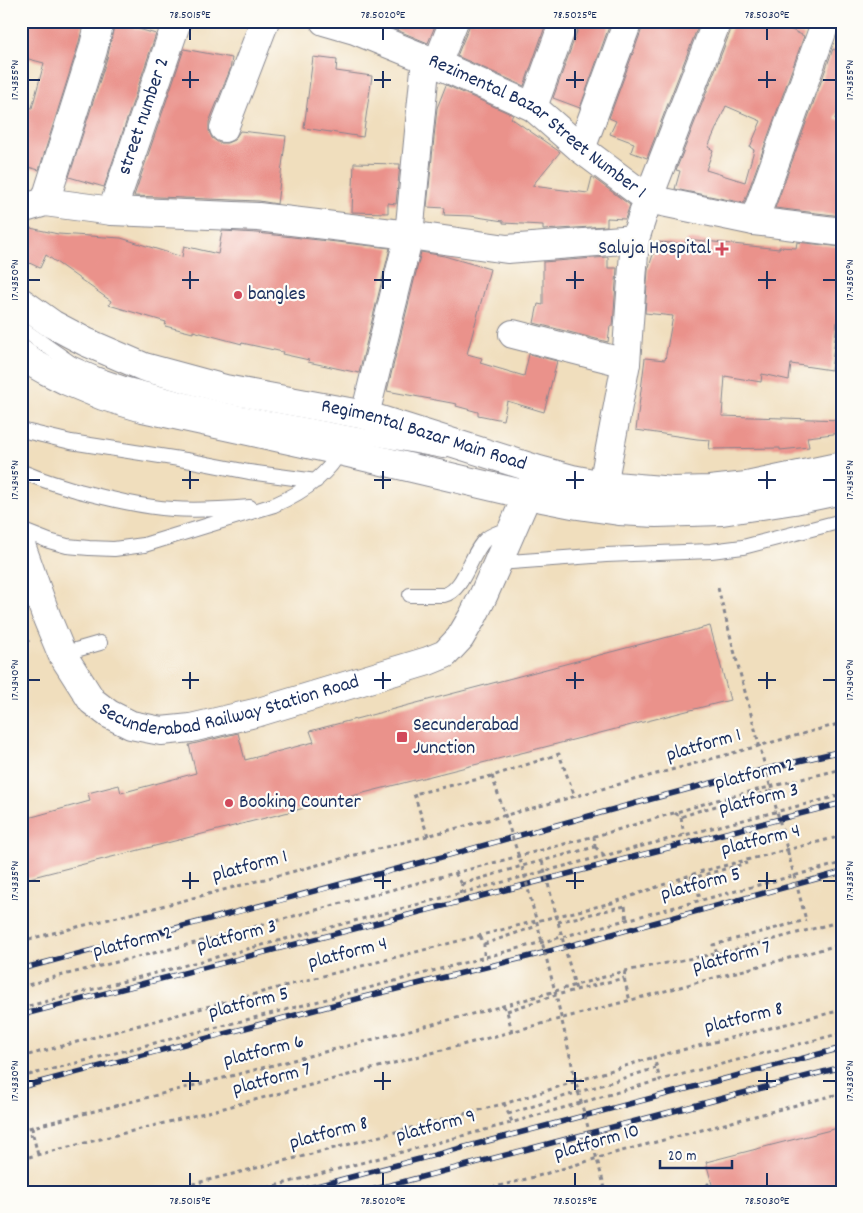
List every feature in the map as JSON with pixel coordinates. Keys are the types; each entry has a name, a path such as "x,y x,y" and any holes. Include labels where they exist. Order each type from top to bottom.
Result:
{"street":[{"path":"100,21 93,50 33,206 258,217 507,249 635,239"},
{"name":"street number 2","path":"112,211 177,21"},
{"path":"224,128 265,21"},
{"name":"Rezimental Bazar Street Number 1","path":"324,21 357,26 431,62 533,107 581,149 648,199 754,222 842,232"},
{"path":"352,433 409,236 431,62 454,21"},
{"path":"533,107 564,21"},
{"path":"581,149 628,21"},
{"path":"603,485 626,363 635,239 648,199 717,21"},
{"path":"754,222 826,21"},
{"name":"Regimental Bazar Main Road","path":"21,302 52,324 86,342 144,367 226,389 527,495 619,511 656,513 722,511 794,500 842,490"},
{"path":"513,334 626,363"},
{"name":"Regimental Bazar Main Road","path":"21,354 30,362 67,381 103,396 143,408 352,433 496,456 572,479 603,485 673,491 710,490 747,486 842,466"},
{"name":"Secunderabad Railway Station Road","path":"21,545 62,654 92,701 109,714 130,725 161,731 191,728 259,712 428,661 445,654 460,638 473,616 539,470"}],"lane":[{"path":"21,328 71,363 128,385 225,410 352,433 333,463 316,481 288,499 144,545 114,549 67,546 21,530"},
{"path":"21,430 70,442 192,461 248,472 316,481"},
{"path":"21,471 37,478 93,495 133,504 173,509 209,510 274,505"},
{"path":"497,564 711,551 743,547 842,521"},
{"path":"410,595 449,594 456,588 485,540 512,528"},
{"path":"62,654 100,643"}],"path":[{"path":"717,953 713,945 806,920 718,588"},
{"name":"platform 1","path":"21,941 174,903 575,797 842,723"},
{"path":"428,836 414,794 492,776 559,754 575,797"},
{"name":"platform 2","path":"21,987 196,943 594,836 727,798 842,769"},
{"path":"492,776 522,866 556,995 578,1091 606,1192"},
{"name":"platform 3","path":"681,817 771,791"},
{"name":"platform 3","path":"21,1008 604,855 842,795"},
{"path":"676,805 677,812 681,817 684,835"},
{"path":"594,836 595,847 604,855"},
{"name":"platform 4","path":"21,1057 292,984 612,903 688,876 714,872 842,836"},
{"name":"platform 4","path":"695,876 842,836"},
{"path":"462,884 595,847"},
{"path":"542,861 576,990"},
{"name":"platform 5","path":"21,1077 286,1010 842,863"},
{"path":"455,873 462,884 460,894"},
{"path":"695,876 700,901"},
{"name":"platform 4","path":"612,903 625,906"},
{"path":"558,922 625,906 627,921"},
{"name":"platform 6","path":"21,1130 503,1006 625,971 717,953 842,921"},
{"path":"484,944 537,926"},
{"path":"480,936 484,944 484,958"},
{"name":"platform 7","path":"21,1159 228,1107 842,944"},
{"path":"625,971 624,978 630,1001"},
{"path":"507,1011 556,995 624,978"},
{"path":"503,1006 507,1011 512,1032"},
{"name":"platform 8","path":"161,1192 504,1103 654,1057 842,1010"},
{"name":"platform 9","path":"252,1192 660,1080 842,1033"},
{"path":"654,1057 660,1080"},
{"path":"508,1114 656,1068"},
{"path":"841,1093 842,1099"},
{"name":"platform 10","path":"476,1192 628,1149 841,1093"},
{"path":"504,1103 512,1122"},
{"path":"32,1127 38,1155"},
{"path":"21,1137 33,1135"},
{"path":"701,1192 711,1182"}],"building":[{"path":"21,21 84,21 39,170 21,165 21,106 32,108 44,63 21,57"},
{"path":"115,21 137,21 135,28 156,34 104,187 69,177 108,55"},
{"path":"375,21 437,21 428,43"},
{"path":"469,21 547,21 524,86 457,56 469,27"},
{"path":"579,21 611,21 580,108 553,98 579,26"},
{"path":"643,21 700,21 647,158 631,152 634,143 610,134 616,121 609,118 643,26"},
{"path":"732,21 773,21 804,36 744,203 675,189 680,171 676,170 732,27","holes":["726,106 761,121 750,147 754,150 745,182 706,170 713,150 708,147"]},
{"path":"184,49 232,58 230,70 209,122 209,131 212,138 219,143 227,143 234,140 240,131 286,136 277,204 259,201 134,196"},
{"path":"833,49 842,53 842,99 835,119 842,120 842,216 775,208"},
{"path":"313,57 337,60 336,71 372,76 363,137 304,128"},
{"path":"446,85 513,115 511,118 560,152 532,186 588,193 592,177 630,205 625,219 607,218 607,226 543,230 543,225 503,223 503,221 471,216 444,215 445,208 427,207 437,108"},
{"path":"354,163 400,164 396,204 388,203 388,213 352,212"},
{"path":"21,226 58,234 121,238 182,257 184,246 218,254 222,231 257,233 390,248 359,373 308,362 309,360 282,354 283,352 165,326 166,322 109,305 111,301 46,255 40,268 21,259"},
{"path":"686,239 779,249 779,247 796,248 797,242 842,247 842,315 838,314 831,370 791,364 789,380 762,374 761,382 725,376 722,416 842,420 842,433 807,437 809,447 780,450 780,448 709,449 710,440 636,430 645,358 665,360 673,316 645,313 648,270 657,242 686,244"},
{"path":"421,252 444,256 490,269 467,354 482,358 480,363 524,376 529,354 557,361 544,412 507,401 503,420 478,415 478,412 456,406 457,404 387,391"},
{"path":"608,257 608,268 617,268 613,326 610,326 608,342 534,323 538,304 543,305 543,262"},
{"name":"Secunderabad Junction","path":"710,626 730,700 21,880 21,820 90,801 88,793 119,785 121,793 196,773 189,745 238,733 245,760 314,742 310,731"},
{"path":"842,1127 842,1192 714,1192 706,1162"}],"railway":[{"path":"21,969 690,789 842,751"},
{"path":"21,1015 842,803"},
{"path":"21,1087 364,997 535,955 842,872"},
{"path":"294,1192 842,1048"},
{"path":"364,1192 842,1067"}],"place":[{"name":"Saluja Hospital","path":"722,249"},
{"name":"bangles","path":"238,295"},
{"name":"Secunderabad Junction","path":"402,737"},
{"name":"Booking Counter","path":"229,803"}]}
